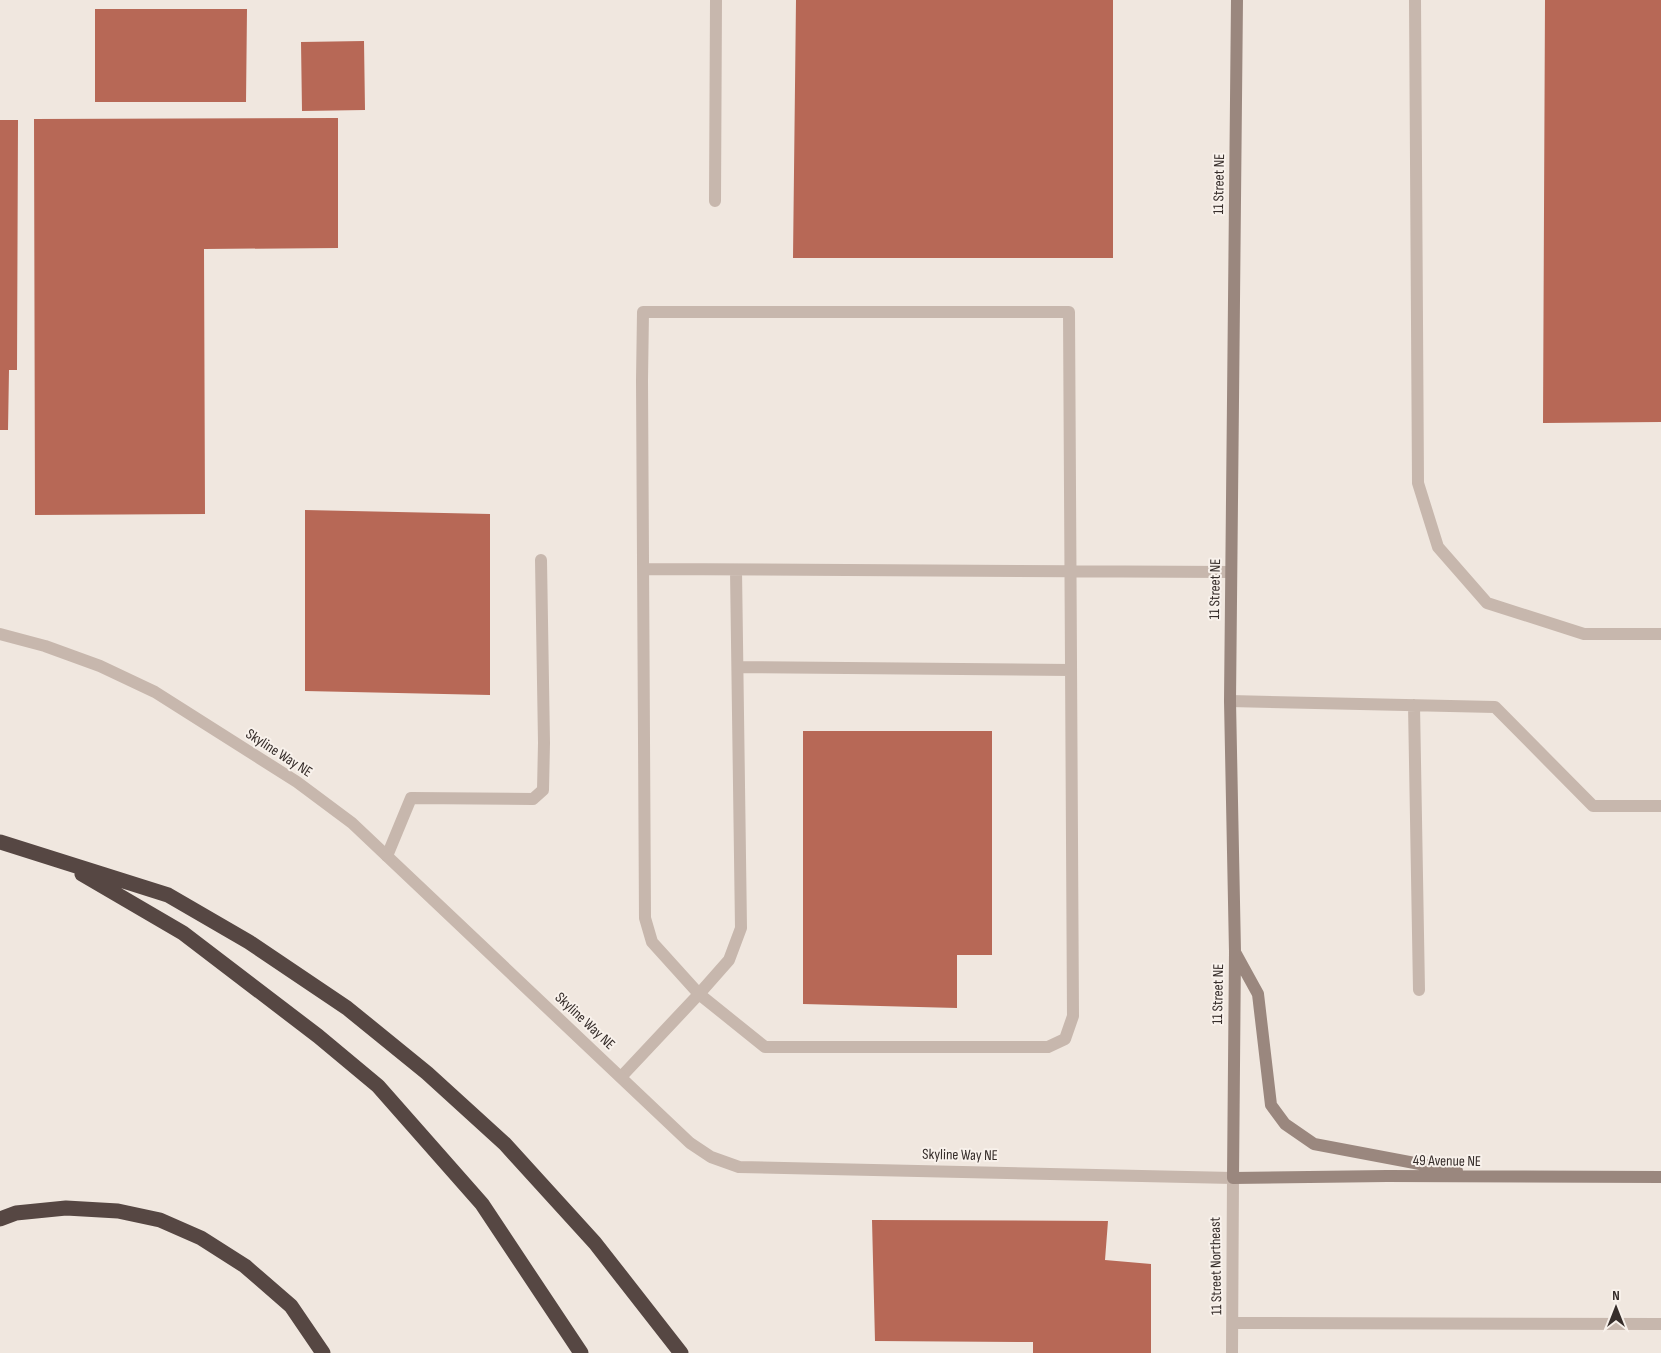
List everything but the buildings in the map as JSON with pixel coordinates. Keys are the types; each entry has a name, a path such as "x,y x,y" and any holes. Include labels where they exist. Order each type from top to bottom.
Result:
{"highway":[{"path":"0,842 168,895 249,942 347,1008 427,1073 506,1144 595,1243 681,1353"},
{"path":"57,859 183,933 318,1036 378,1086 482,1204 581,1353"},
{"path":"0,1219 16,1213 66,1208 118,1211 160,1220 201,1238 245,1266 291,1306 323,1353"}],"street":[{"path":"715,201 716,0"},
{"name":"11 Street NE","path":"1232,1178 1235,952 1230,701 1237,0"},
{"path":"1415,0 1418,483 1438,547 1487,603 1584,634 1661,634"},
{"path":"643,312 1069,312 1073,1016 1064,1039 1048,1047 765,1047 699,994 652,942 645,918 643,569 643,312"},
{"path":"387,856 410,798 533,799 542,790 544,743 541,560"},
{"path":"643,569 1232,572"},
{"path":"621,1077 729,960 741,928 736,570"},
{"name":"Skyline Way NE","path":"0,634 45,646 82,659 155,692 297,782 352,823 690,1143 711,1157 739,1167 1232,1178"},
{"path":"738,667 1071,670"},
{"path":"1230,701 1495,707 1593,806 1661,806"},
{"path":"1414,705 1418,990"},
{"path":"1235,952 1258,994 1271,1105 1285,1124 1314,1144 1492,1178"},
{"name":"49 Avenue NE","path":"1232,1178 1387,1176 1492,1178 1661,1177"},
{"name":"11 Street Northeast","path":"1232,1178 1232,1353"},
{"path":"1233,1323 1661,1324"}]}
